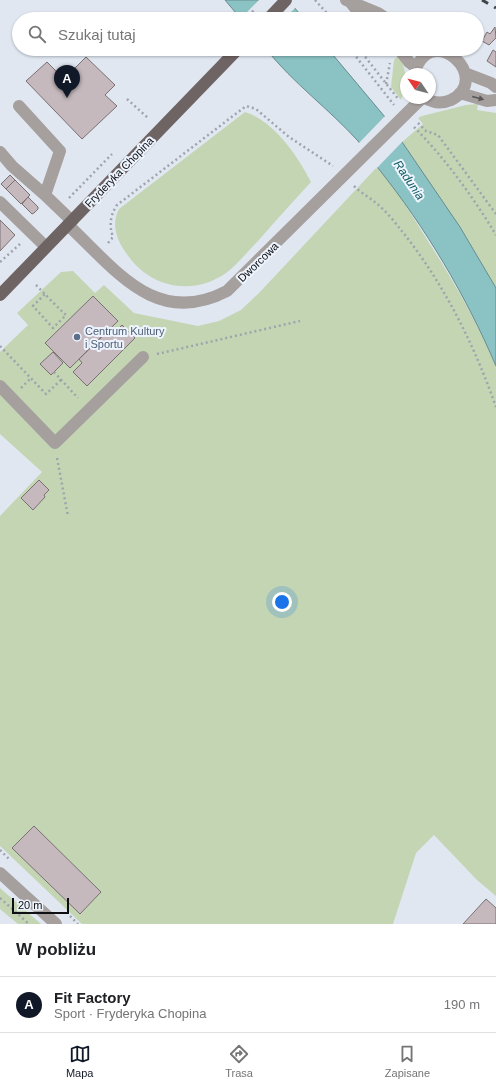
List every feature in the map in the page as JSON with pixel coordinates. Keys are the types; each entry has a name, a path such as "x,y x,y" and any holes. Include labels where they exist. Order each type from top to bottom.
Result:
{"main road":[{"path":"275,12 286,0"},
{"name":"Fryderyka Chopina","path":"0,295 231,56"}],"street":[{"path":"349,2 358,12"},
{"path":"349,2 375,12"},
{"path":"404,56 414,68"},
{"path":"416,68 424,56"},
{"path":"436,102 446,102 460,93 464,84 465,73 462,64 453,56"},
{"path":"465,73 496,86"},
{"path":"460,93 487,101 496,100"},
{"name":"Dworcowa","path":"0,152 12,166 58,208 98,253 128,281 162,301 177,304 197,303 228,291 416,104"},
{"path":"19,106 60,151 45,195"},
{"path":"0,202 46,247"},
{"path":"0,386 55,443 143,358"},
{"path":"0,873 56,924"}],"path":[{"path":"315,0 325,12"},
{"path":"356,56 404,115 430,142 496,235"},
{"path":"364,56 404,115 426,131 438,135 496,214"},
{"path":"127,99 148,118"},
{"path":"98,253 113,238 110,222 117,205 246,106 256,109 289,137 335,167"},
{"path":"143,124 154,113"},
{"path":"58,208 114,152"},
{"path":"354,185 377,204 401,229 425,263 462,323 483,368 496,407"},
{"path":"0,262 33,233"},
{"path":"36,285 45,294 66,315 53,328 33,306 45,294"},
{"path":"143,358 300,321"},
{"path":"0,346 46,394 61,380"},
{"path":"54,372 90,410"},
{"path":"55,443 68,516"},
{"path":"0,898 29,924"}],"shaded area":[{"path":"398,56 404,68 400,68 400,99 391,87 394,60"},
{"path":"478,104 477,110 496,113 496,288 460,227 402,142 423,124 418,118 422,116 466,105"},
{"path":"245,112 266,123 275,131 292,151 311,182 235,266 226,273 200,285 187,286 161,282 149,276 138,268 129,257 116,234 115,222 119,209"},
{"path":"377,167 403,201 446,269 464,300 496,366 496,896 477,880 434,835 416,853 393,924 82,924 0,846 0,516 42,472 0,434 0,352 28,325 17,313 61,272 73,271 95,293 104,285 134,313 198,326 219,321 241,310 259,293"},
{"path":"0,888 41,924 18,924 0,909"}],"water":[{"path":"225,0 288,0 298,12 235,12"},
{"name":"Radunia","path":"272,56 334,56 385,117 460,227 496,288 496,366 472,314 444,263 396,191 358,141 299,85"}],"pier":[{"path":"259,0 291,0 296,7 291,12 247,12"},
{"path":"386,115 403,141 376,169 358,144"}],"building":[{"path":"495,27 496,38 489,45 484,42 484,37 487,32 490,34"},
{"path":"493,50 496,52 496,67 487,61"},
{"path":"86,57 115,85 105,95 117,106 82,139 26,81 47,62 64,79"},
{"path":"10,175 15,180 6,189 1,184"},
{"path":"15,180 30,195 21,204 6,189"},
{"path":"28,197 38,207 38,209 32,214 22,204"},
{"path":"0,220 15,235 0,251"},
{"name":"Centrum Kultury i Sportu","path":"93,296 118,321 70,368 45,343"},
{"path":"122,325 135,338 87,386 73,372 82,363 79,359 108,330 113,334"},
{"path":"53,352 63,363 51,375 40,364"},
{"path":"39,480 49,490 44,495 45,497 33,510 21,498"},
{"path":"34,826 101,892 80,914 12,848"},
{"path":"486,899 496,908 496,924 463,924"}],"railway":[{"path":"482,0 496,8"}],"place":[{"name":"Fit Factory","path":"67,98"},
{"name":"Centrum Kultury i Sportu","path":"77,337"}]}
